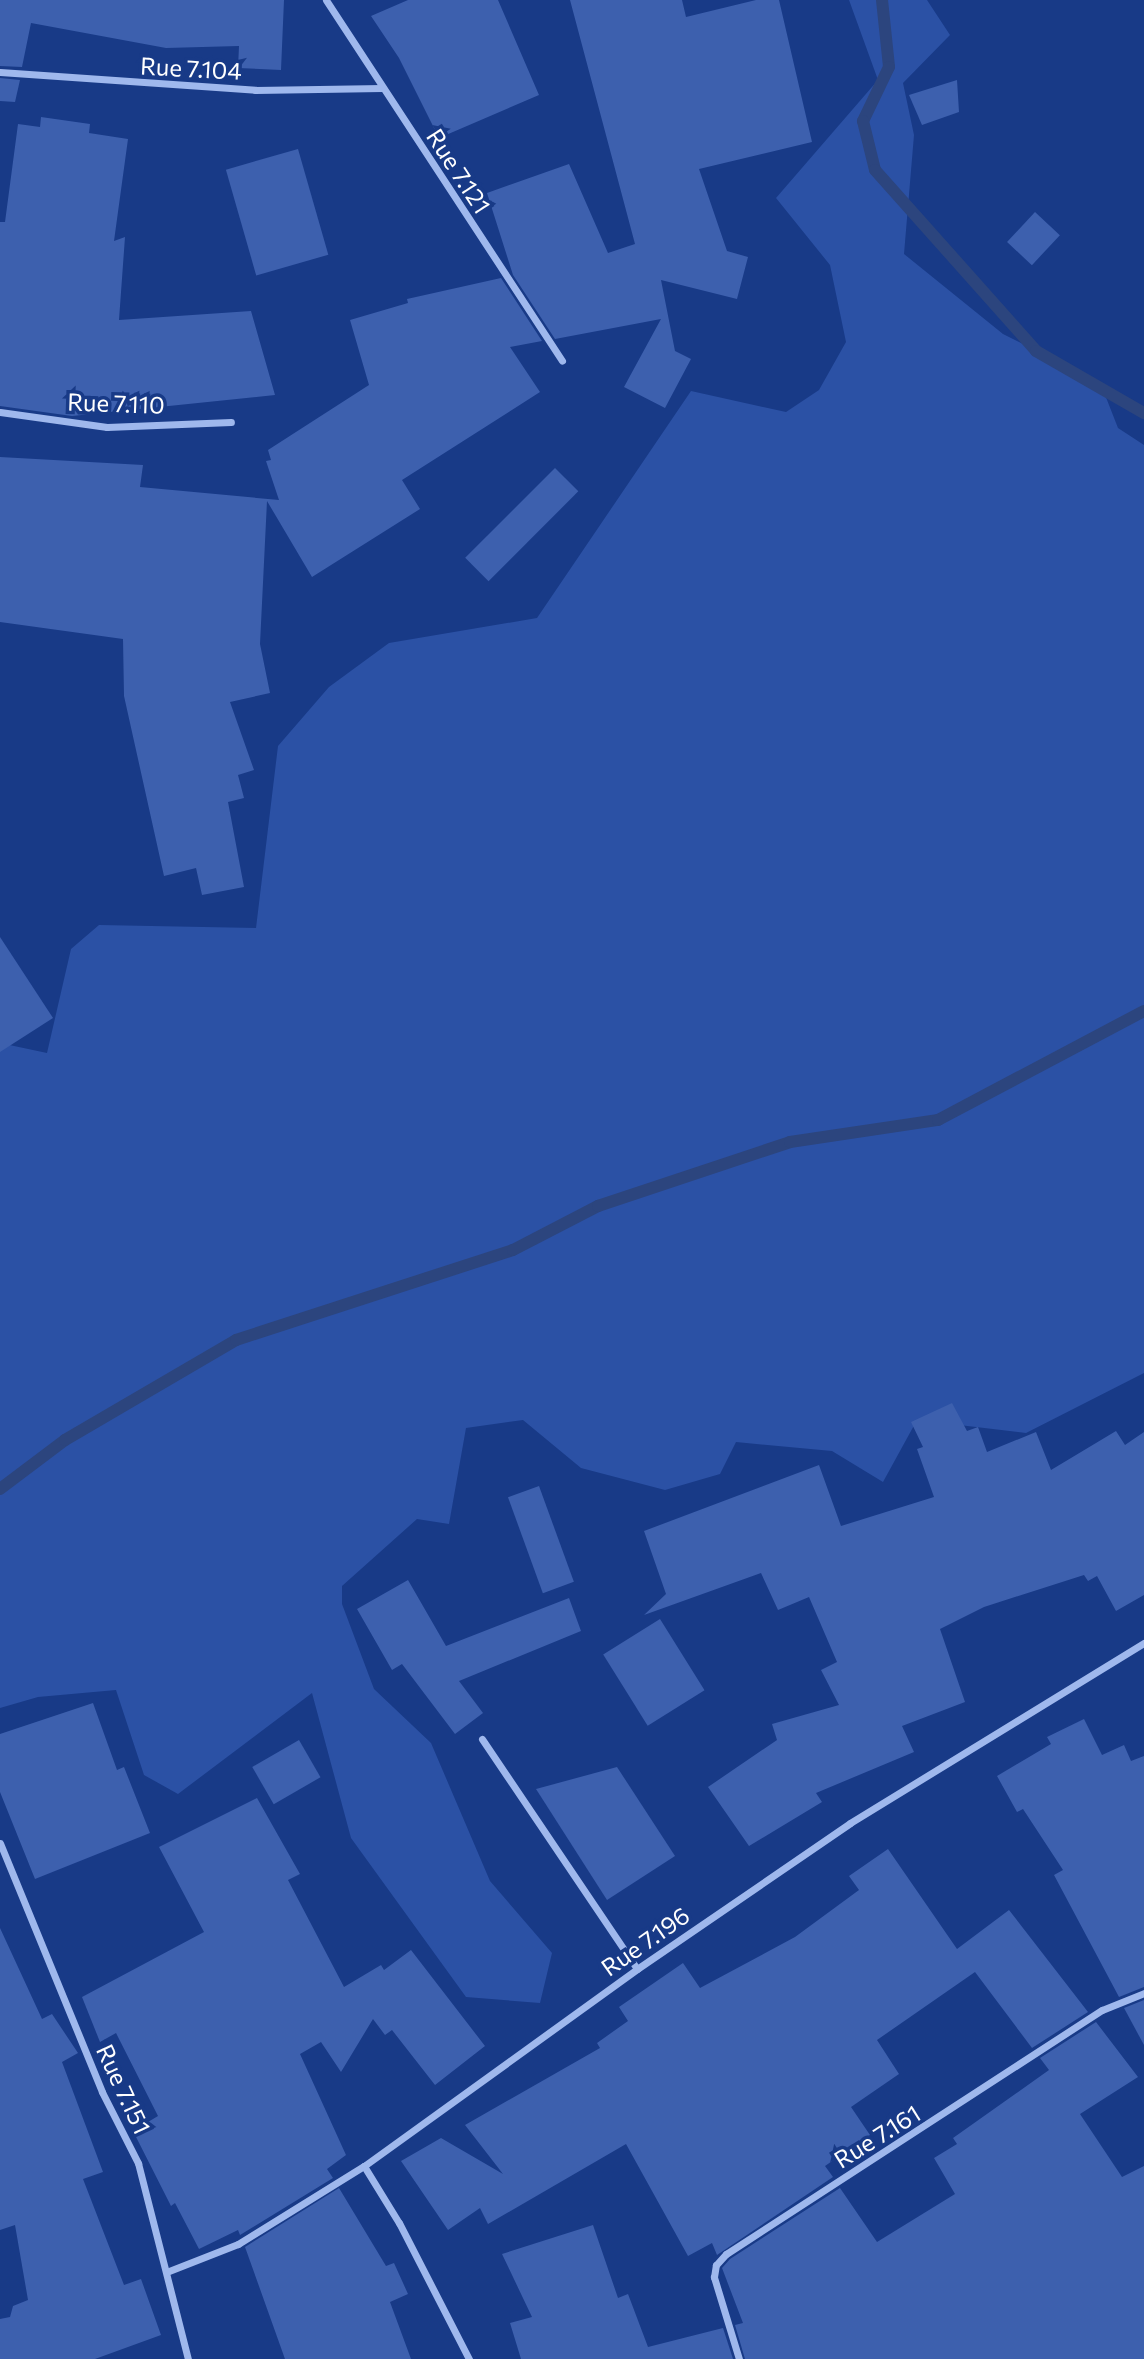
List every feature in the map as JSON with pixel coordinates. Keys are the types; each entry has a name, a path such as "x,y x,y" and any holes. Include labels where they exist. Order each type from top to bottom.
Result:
{"street":[{"name":"Rue 7.121","path":"326,0 562,361"},
{"name":"Rue 7.104","path":"0,72 255,90 382,88"},
{"name":"Rue 7.110","path":"0,412 107,426 231,422"},
{"name":"Rue 7.196","path":"169,2271 237,2244 363,2166 637,1969 850,1822 1144,1643"},
{"path":"482,1739 637,1969"},
{"name":"Rue 7.151","path":"0,1843 102,2092 138,2163 169,2271 188,2359"},
{"name":"Rue 7.161","path":"739,2359 714,2277 716,2265 726,2254 1102,2010 1144,1993"},
{"path":"363,2166 400,2223 469,2359"}],"shaded area":[{"path":"849,0 927,0 950,35 903,83 914,135 904,254 1003,334 1100,382 1118,428 1144,445 1144,1373 1026,1433 917,1420 883,1482 832,1451 736,1442 720,1474 665,1490 581,1468 523,1420 466,1428 449,1524 417,1519 342,1586 342,1604 374,1689 431,1743 490,1881 552,1953 540,2003 466,1997 351,1838 312,1693 178,1794 144,1775 116,1690 38,1697 0,1708 0,1043 47,1053 71,949 99,925 256,928 278,746 329,687 389,643 537,618 691,391 786,412 819,390 846,342 830,265 776,198 878,80"}],"building":[{"path":"0,0 284,0 281,70 238,68 239,46 166,48 31,23 22,67 0,66"},
{"path":"408,0 498,0 539,95 439,138 399,58 371,16"},
{"path":"570,0 682,0 686,17 756,0 779,0 812,142 699,169 727,251 748,257 737,299 661,280 675,351 691,359 665,408 624,387 661,319 555,339 513,275 487,193 569,164 608,253 635,244"},
{"path":"0,78 20,80 15,102 0,101"},
{"path":"957,80 959,112 922,125 909,95"},
{"path":"41,117 90,124 89,133 128,139 114,241 125,237 119,320 251,311 275,395 72,416 0,406 0,222 5,222 18,124 40,127"},
{"path":"298,149 328,255 256,275 226,170"},
{"path":"1035,212 1060,235 1032,265 1007,242"},
{"path":"501,278 542,341 510,347 540,392 402,480 420,509 312,577 267,501 260,644 270,693 230,702 254,770 238,775 244,798 228,802 244,887 202,895 196,868 164,876 124,696 123,639 0,622 0,457 143,465 140,487 279,500 266,461 271,460 268,450 369,385 350,320 408,303 407,299"},
{"path":"555,468 578,491 489,581 465,558"},
{"path":"0,937 53,1018 0,1052"},
{"path":"952,1403 967,1431 978,1427 987,1452 1036,1432 1051,1470 1116,1431 1125,1445 1144,1432 1144,1595 1116,1611 1097,1576 1088,1581 1084,1575 984,1607 940,1629 965,1702 902,1726 914,1752 816,1793 822,1802 749,1846 708,1787 777,1740 772,1724 839,1705 821,1670 837,1662 809,1597 778,1610 761,1573 644,1615 666,1594 644,1531 819,1465 841,1526 934,1497 917,1449 923,1447 911,1422"},
{"path":"539,1486 574,1582 543,1593 508,1497"},
{"path":"408,1580 446,1646 569,1598 581,1631 459,1681 483,1713 455,1734 402,1664 392,1670 357,1609"},
{"path":"660,1619 705,1690 648,1726 603,1655"},
{"path":"93,1703 117,1770 124,1767 150,1833 35,1879 0,1792 0,1734"},
{"path":"1084,1719 1102,1755 1124,1745 1131,1761 1144,1756 1144,1987 1119,1997 1054,1875 1063,1870 1023,1809 1017,1812 997,1776 1051,1744 1047,1737"},
{"path":"299,1740 320,1777 274,1804 252,1767"},
{"path":"617,1767 675,1856 607,1900 536,1789"},
{"path":"257,1798 300,1874 288,1880 344,1987 381,1965 384,1970 411,1950 485,2046 435,2085 392,2030 385,2035 373,2019 341,2072 321,2042 300,2054 346,2155 327,2169 333,2178 240,2235 238,2230 199,2249 175,2203 171,2206 133,2131 158,2116 116,2033 100,2042 82,1997 204,1932 159,1847"},
{"path":"888,1849 957,1949 1009,1910 1088,2012 1032,2048 975,1972 877,2040 899,2074 851,2107 870,2135 825,2166 833,2177 717,2255 712,2243 688,2256 626,2144 488,2224 480,2208 448,2230 401,2161 441,2138 503,2174 465,2125 600,2048 597,2043 628,2021 619,2007 683,1963 700,1988 795,1937 859,1890 849,1876"},
{"path":"0,1928 42,2019 52,2014 78,2053 62,2062 103,2172 83,2179 124,2285 141,2279 161,2335 95,2359 0,2359 0,2319 10,2317 13,2306 28,2300 15,2225 0,2230"},
{"path":"1144,2000 1144,2045 1124,2008"},
{"path":"1096,2022 1138,2077 1080,2114 1122,2177 1144,2166 1144,2359 745,2359 735,2325 743,2323 722,2268 730,2259 840,2188 877,2242 955,2194 934,2158 957,2144 953,2138 1049,2070 1040,2058"},
{"path":"339,2188 386,2266 394,2263 408,2294 390,2302 411,2359 285,2359 245,2247"},
{"path":"593,2225 618,2298 628,2294 648,2347 723,2328 733,2359 521,2359 510,2323 532,2317 502,2254"}],"waterway":[{"path":"882,0 889,67 863,121 875,170 1036,351 1144,413"},
{"path":"0,1489 65,1440 236,1340 513,1250 598,1206 790,1142 938,1120 1144,1011"}]}
